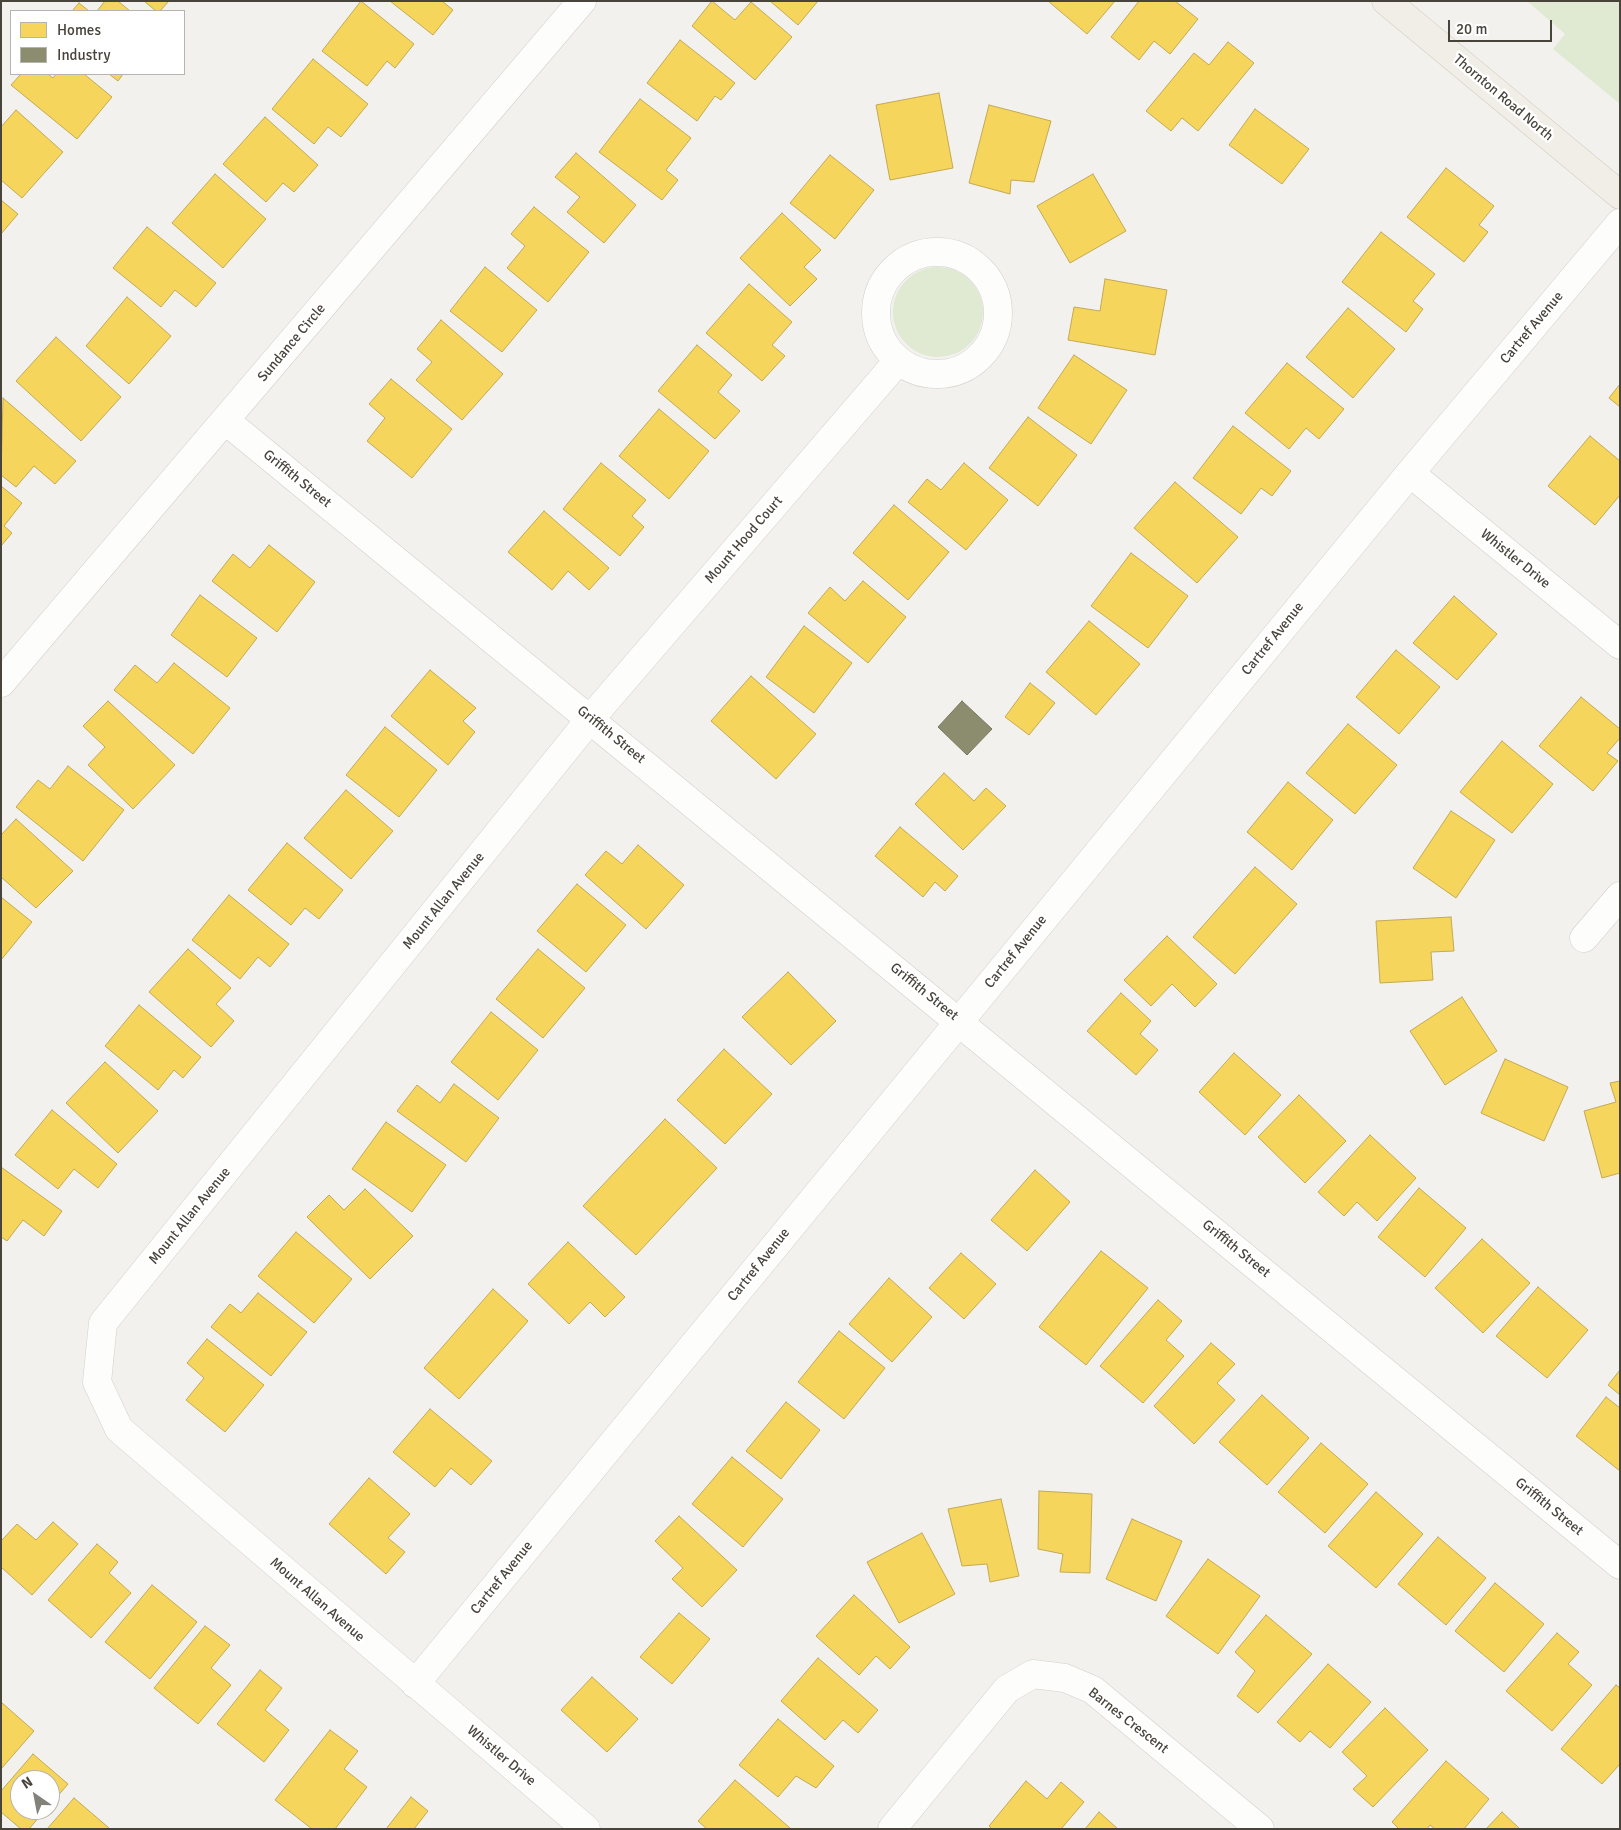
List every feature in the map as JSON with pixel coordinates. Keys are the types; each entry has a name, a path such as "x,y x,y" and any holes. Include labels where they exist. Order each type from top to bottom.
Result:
{"main road":[{"name":"Thornton Road North","path":"1386,1 1620,195"}],"street":[{"name":"Sundance Circle","path":"1,683 582,1"},
{"name":"Cartref Avenue","path":"415,1684 1410,473 1620,223"},
{"path":"941,252 960,256 978,268 991,284 998,304 997,325 990,345 976,361 958,371 937,375 916,371 898,361 884,346 877,329 875,309 880,290 890,274 904,261 922,253 941,252"},
{"name":"Mount Hood Court","path":"591,718 898,361"},
{"name":"Griffith Street","path":"226,421 591,718 1620,1565"},
{"name":"Whistler Drive","path":"1410,473 1620,644"},
{"name":"Mount Allan Avenue","path":"415,1684 119,1429 97,1382 103,1323 591,718"},
{"path":"1584,938 1620,896"},
{"name":"Barnes Crescent","path":"892,1829 1007,1689 1033,1674 1065,1678 1093,1690 1260,1829"},
{"name":"Whistler Drive","path":"415,1684 586,1829"}],"green space":[{"path":"1527,1 1620,1 1620,104 1553,49 1565,34"},
{"path":"938,267 947,268 963,275 975,287 982,303 982,321 975,337 963,349 947,356 938,357 929,356 913,349 901,337 894,321 893,312 894,303 901,287 913,275 929,268"}],"building: Homes":[{"path":"105,1 118,1 129,10 98,10"},
{"path":"144,1 169,1 161,10 155,10"},
{"path":"361,1 414,44 395,68 387,61 367,86 322,51"},
{"path":"390,1 442,1 453,10 433,35"},
{"path":"712,1 735,20 751,2 792,37 755,80 692,26"},
{"path":"770,1 818,1 798,25"},
{"path":"1048,1 1115,1 1087,34"},
{"path":"1139,1 1175,1 1198,19 1170,54 1154,41 1139,60 1111,37"},
{"path":"79,3 88,10 73,10"},
{"path":"680,40 735,83 721,100 715,96 697,121 647,83"},
{"path":"1228,42 1254,63 1198,131 1182,118 1171,131 1146,111 1194,53 1209,65"},
{"path":"313,59 368,104 341,137 328,127 314,144 272,109"},
{"path":"20,75 49,75 53,78 55,75 85,75 112,97 77,139 11,85"},
{"path":"110,75 122,75 118,81"},
{"path":"939,93 953,168 890,180 876,105"},
{"path":"640,99 691,138 666,170 678,180 662,200 599,152"},
{"path":"989,105 1051,121 1034,182 1011,180 1010,194 969,183"},
{"path":"1255,109 1309,149 1282,184 1229,145"},
{"path":"16,110 63,152 22,198 1,180 1,127"},
{"path":"265,117 318,165 294,192 283,183 266,202 223,164"},
{"path":"576,153 636,205 604,243 567,212 580,197 555,177"},
{"path":"830,155 874,190 835,239 790,203"},
{"path":"1446,168 1494,206 1479,225 1488,232 1464,262 1407,217"},
{"path":"215,174 266,219 223,268 172,223"},
{"path":"1093,174 1126,231 1070,263 1037,206"},
{"path":"1,200 18,214 1,234"},
{"path":"534,207 589,252 548,302 507,268 525,246 511,234"},
{"path":"782,213 821,250 804,267 817,279 790,306 740,258"},
{"path":"147,227 216,283 196,307 175,290 161,307 113,268"},
{"path":"1381,232 1435,274 1413,301 1423,309 1406,332 1342,282"},
{"path":"485,267 537,310 502,352 450,311"},
{"path":"1105,279 1167,290 1155,355 1068,340 1074,307 1100,311"},
{"path":"749,284 792,322 772,345 785,356 762,381 706,333"},
{"path":"127,297 171,336 129,384 86,346"},
{"path":"1348,308 1395,349 1353,398 1306,357"},
{"path":"441,320 503,374 462,420 416,380 432,362 417,349"},
{"path":"56,337 121,397 81,441 16,381"},
{"path":"697,345 732,375 718,392 740,411 715,439 658,391"},
{"path":"1074,355 1127,390 1091,444 1038,408"},
{"path":"1287,363 1344,409 1319,439 1306,428 1289,449 1245,413"},
{"path":"391,379 452,429 412,478 367,441 385,418 369,404"},
{"path":"1620,384 1620,407 1609,398"},
{"path":"3,398 76,461 55,484 34,466 16,487 1,475"},
{"path":"659,409 709,451 669,499 619,456"},
{"path":"1028,417 1077,455 1038,506 989,468"},
{"path":"1233,426 1291,471 1272,496 1261,488 1241,514 1193,478"},
{"path":"1590,436 1620,461 1620,495 1595,525 1548,486"},
{"path":"601,463 646,500 632,516 644,527 620,556 563,509"},
{"path":"964,463 1008,500 966,550 908,502 927,479 941,490"},
{"path":"1175,482 1238,537 1197,583 1134,528"},
{"path":"1,486 22,503 4,526 12,533 1,546"},
{"path":"894,505 949,552 908,600 853,553"},
{"path":"544,511 609,568 589,590 568,571 552,590 508,552"},
{"path":"269,545 315,582 277,632 212,581 233,554 250,568"},
{"path":"1131,553 1188,596 1148,648 1091,606"},
{"path":"863,581 906,617 868,663 808,613 830,587 845,601"},
{"path":"200,595 257,638 227,677 171,635"},
{"path":"1454,596 1497,634 1457,680 1413,643"},
{"path":"1089,621 1140,664 1096,715 1046,672"},
{"path":"804,626 852,663 814,713 766,677"},
{"path":"1396,650 1440,687 1399,734 1356,697"},
{"path":"174,663 230,708 193,754 114,690 135,665 157,683"},
{"path":"430,670 476,708 463,721 475,732 448,765 391,716"},
{"path":"751,676 816,734 776,779 711,721"},
{"path":"1030,683 1055,703 1029,735 1005,717"},
{"path":"1581,697 1620,729 1620,738 1607,753 1618,761 1593,791 1539,746"},
{"path":"108,701 175,765 133,809 88,765 105,747 83,726"},
{"path":"1348,724 1397,765 1355,814 1306,773"},
{"path":"385,727 437,770 399,817 346,775"},
{"path":"1502,741 1553,784 1512,833 1460,792"},
{"path":"68,766 124,810 83,861 16,807 38,780 50,789"},
{"path":"944,773 974,801 986,788 1006,806 963,850 915,804"},
{"path":"1288,782 1333,820 1292,870 1247,832"},
{"path":"346,790 393,831 351,879 304,838"},
{"path":"1451,811 1495,840 1456,898 1413,868"},
{"path":"16,819 73,871 36,908 1,877 1,835"},
{"path":"900,827 958,876 945,891 935,882 923,897 875,856"},
{"path":"287,843 343,890 319,919 305,908 291,925 248,890"},
{"path":"638,845 684,885 646,929 585,875 606,851 622,864"},
{"path":"1255,867 1297,904 1235,974 1193,937"},
{"path":"577,884 626,925 586,972 537,931"},
{"path":"229,895 289,944 270,967 258,957 240,979 192,940"},
{"path":"1,897 32,922 1,960"},
{"path":"1451,917 1454,951 1431,952 1433,980 1380,983 1376,921"},
{"path":"1167,936 1217,984 1195,1007 1172,984 1151,1006 1124,980"},
{"path":"188,949 231,988 216,1004 234,1021 211,1047 149,992"},
{"path":"538,949 585,988 543,1038 496,999"},
{"path":"788,972 836,1021 791,1065 742,1017"},
{"path":"1121,993 1151,1021 1140,1034 1158,1050 1136,1075 1087,1031"},
{"path":"1462,997 1497,1051 1445,1085 1410,1031"},
{"path":"139,1005 201,1057 183,1078 174,1070 158,1090 105,1046"},
{"path":"491,1012 538,1050 498,1100 451,1062"},
{"path":"724,1049 772,1094 725,1144 677,1100"},
{"path":"1234,1053 1281,1095 1245,1135 1199,1092"},
{"path":"1505,1059 1568,1087 1544,1141 1481,1113"},
{"path":"105,1062 158,1111 118,1153 66,1103"},
{"path":"1620,1081 1620,1173 1602,1178 1584,1111 1616,1102 1610,1083"},
{"path":"454,1084 499,1118 466,1162 397,1111 417,1085 440,1103"},
{"path":"1299,1095 1346,1141 1305,1183 1258,1137"},
{"path":"52,1110 117,1164 98,1188 74,1169 58,1189 15,1155"},
{"path":"665,1119 717,1168 636,1255 583,1206"},
{"path":"386,1122 446,1165 412,1212 352,1169"},
{"path":"1370,1135 1416,1178 1377,1221 1357,1202 1344,1216 1318,1192"},
{"path":"1,1167 62,1211 44,1236 23,1220 7,1241 1,1237"},
{"path":"1035,1170 1070,1202 1027,1251 991,1220"},
{"path":"1419,1188 1466,1228 1425,1277 1378,1237"},
{"path":"365,1189 413,1236 370,1279 307,1217 329,1195 344,1210"},
{"path":"296,1232 352,1279 314,1323 258,1276"},
{"path":"1482,1239 1530,1283 1483,1333 1435,1288"},
{"path":"568,1242 625,1297 605,1317 590,1302 569,1324 528,1284"},
{"path":"1101,1251 1148,1288 1086,1365 1039,1327"},
{"path":"961,1253 996,1284 964,1319 929,1288"},
{"path":"889,1278 932,1317 892,1362 849,1324"},
{"path":"1538,1287 1588,1330 1547,1378 1496,1336"},
{"path":"493,1289 528,1321 459,1399 424,1368"},
{"path":"258,1293 307,1332 271,1376 211,1327 230,1304 241,1313"},
{"path":"1158,1300 1182,1321 1166,1340 1184,1356 1143,1403 1100,1366"},
{"path":"839,1331 885,1368 844,1419 798,1382"},
{"path":"207,1339 264,1385 225,1432 186,1400 204,1378 187,1363"},
{"path":"1211,1343 1235,1364 1217,1383 1235,1400 1194,1444 1154,1406"},
{"path":"1620,1370 1620,1395 1608,1385"},
{"path":"1262,1395 1309,1438 1267,1485 1219,1442"},
{"path":"1606,1397 1620,1408 1620,1471 1576,1436"},
{"path":"786,1402 820,1430 781,1479 746,1451"},
{"path":"430,1409 492,1461 471,1485 451,1468 435,1487 393,1452"},
{"path":"1321,1443 1368,1484 1325,1533 1278,1492"},
{"path":"732,1457 783,1499 743,1547 692,1504"},
{"path":"369,1478 410,1514 388,1538 405,1552 386,1574 329,1524"},
{"path":"1039,1491 1092,1494 1090,1573 1060,1572 1063,1554 1038,1549"},
{"path":"1376,1492 1423,1534 1376,1588 1328,1546"},
{"path":"1001,1499 1019,1576 990,1582 987,1564 962,1566 948,1509"},
{"path":"679,1516 737,1570 702,1607 672,1579 683,1568 655,1541"},
{"path":"1132,1519 1182,1541 1156,1601 1106,1579"},
{"path":"53,1522 78,1544 32,1595 1,1567 1,1541 17,1524 36,1540"},
{"path":"922,1533 955,1594 899,1623 867,1562"},
{"path":"1438,1537 1486,1578 1446,1625 1398,1584"},
{"path":"97,1544 118,1562 109,1573 131,1593 91,1638 48,1600"},
{"path":"1208,1559 1260,1596 1218,1654 1166,1616"},
{"path":"1495,1583 1544,1624 1504,1672 1455,1631"},
{"path":"152,1585 197,1622 150,1679 105,1642"},
{"path":"854,1595 910,1647 890,1669 876,1656 859,1675 816,1636"},
{"path":"679,1613 710,1639 672,1684 640,1657"},
{"path":"1266,1615 1312,1654 1258,1713 1237,1696 1255,1671 1235,1652"},
{"path":"205,1626 230,1645 211,1668 231,1685 198,1724 154,1688"},
{"path":"1557,1633 1579,1652 1568,1664 1592,1685 1552,1731 1506,1691"},
{"path":"818,1658 878,1710 858,1733 843,1720 825,1740 781,1701"},
{"path":"1328,1664 1371,1702 1330,1748 1310,1731 1300,1742 1277,1722"},
{"path":"260,1670 282,1688 265,1710 289,1730 264,1762 217,1724"},
{"path":"592,1677 638,1719 607,1752 561,1710"},
{"path":"1616,1685 1620,1688 1620,1764 1602,1784 1561,1749"},
{"path":"1,1702 34,1731 1,1769"},
{"path":"1385,1708 1428,1750 1373,1807 1353,1789 1367,1776 1342,1752"},
{"path":"778,1719 834,1766 816,1788 796,1776 778,1797 739,1765"},
{"path":"330,1730 358,1751 344,1769 367,1787 335,1829 312,1829 275,1800"},
{"path":"33,1754 52,1770 19,1770"},
{"path":"1446,1761 1489,1799 1464,1829 1435,1829 1430,1825 1427,1829 1399,1829 1392,1822"},
{"path":"60,1777 68,1784 60,1793"},
{"path":"735,1780 790,1828 707,1829 698,1821"},
{"path":"10,1781 10,1820 1,1812 1,1791"},
{"path":"1026,1781 1047,1799 1061,1782 1084,1802 1061,1829 992,1829 989,1826"},
{"path":"411,1797 428,1811 414,1829 386,1829"},
{"path":"74,1798 109,1828 47,1829 55,1820 60,1820 60,1814"},
{"path":"1099,1812 1118,1829 1085,1829"},
{"path":"1502,1812 1520,1829 1486,1829"},
{"path":"10,1820 37,1820 29,1829 21,1829"}],"building: Industry":[{"path":"962,701 992,729 967,755 938,727"}]}
